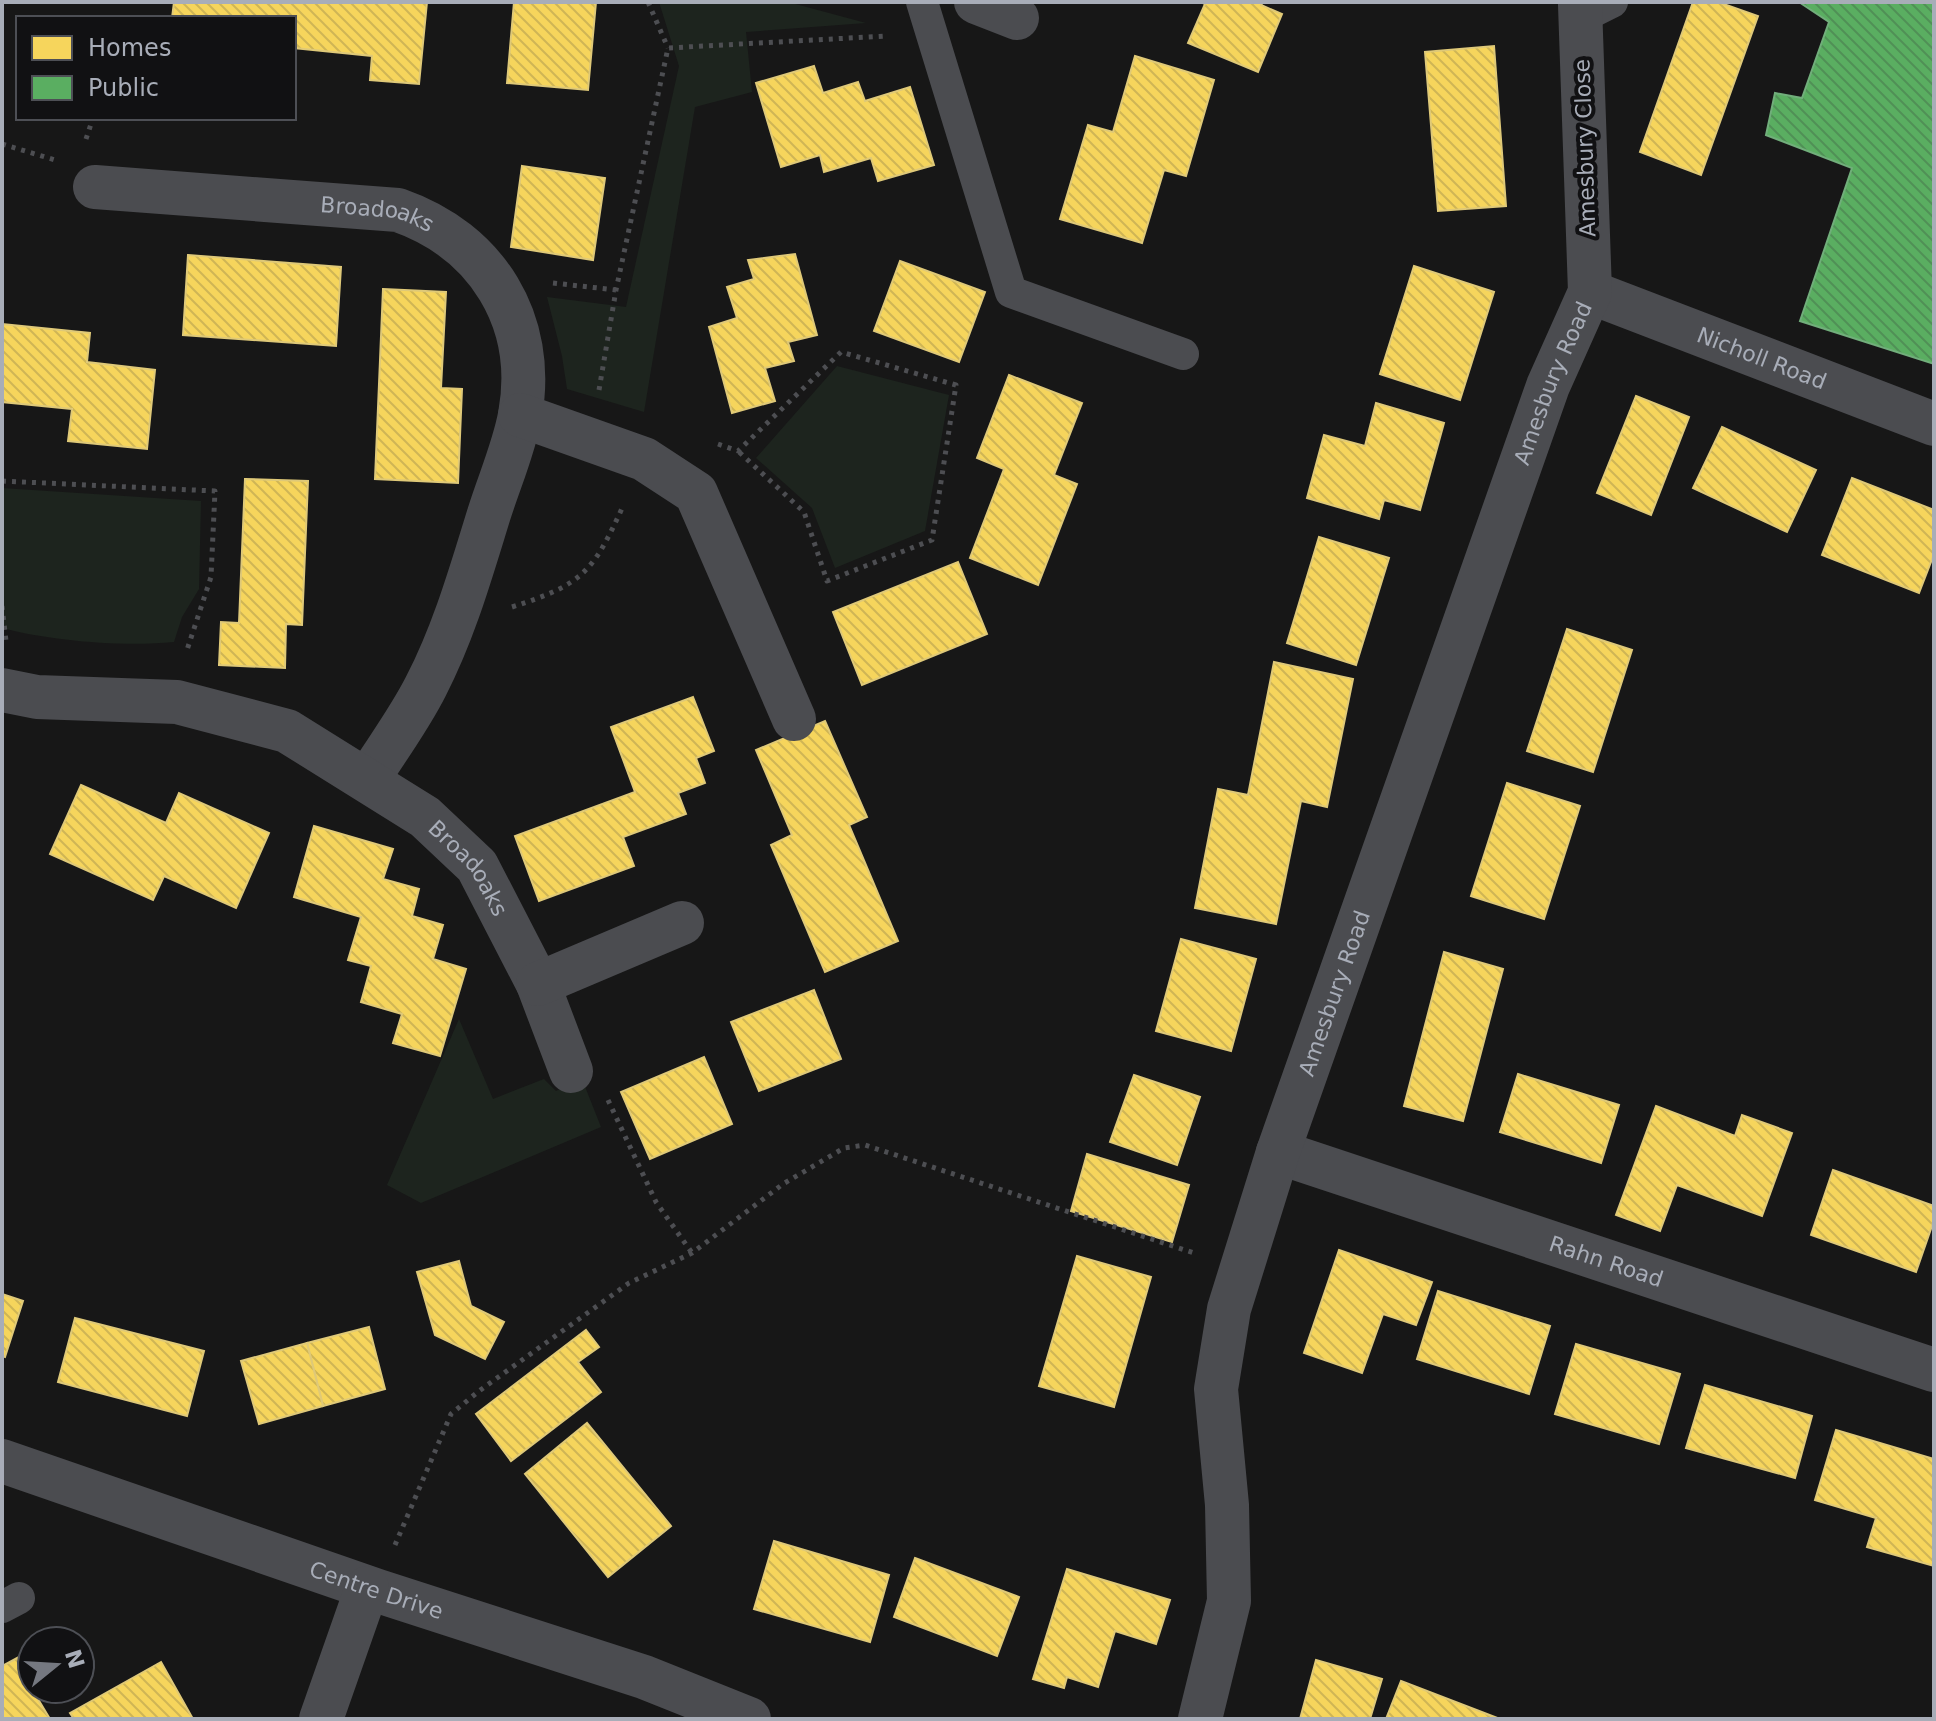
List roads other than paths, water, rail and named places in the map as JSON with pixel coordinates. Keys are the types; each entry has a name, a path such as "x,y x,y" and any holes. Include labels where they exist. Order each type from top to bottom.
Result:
{"street":[{"path":"976,2 1017,18"},
{"name":"Amesbury Close","path":"1590,292 1591,8"},
{"name":"Broadoaks","path":"95,187 398,210 427,220 458,240 491,276 513,312 523,359 520,415 458,613 426,687 368,779"},
{"name":"Nicholl Road","path":"1590,292 1934,424"},
{"name":"Amesbury Road","path":"1200,1719 1229,1601 1227,1505 1216,1389 1229,1309 1278,1152 1548,386 1590,292"},
{"path":"520,415 651,462 696,493 794,719"},
{"name":"Broadoaks","path":"2,690 37,697 185,704 287,731 368,779 425,817 477,866 538,984 564,1055"},
{"path":"538,984 682,923"},
{"name":"Rahn Road","path":"1278,1152 1934,1370"},
{"name":"Centre Drive","path":"2,1461 372,1589 644,1677 749,1719"},
{"path":"321,1719 372,1589"}],"lane":[{"path":"922,2 1011,292 1183,354"}]}
